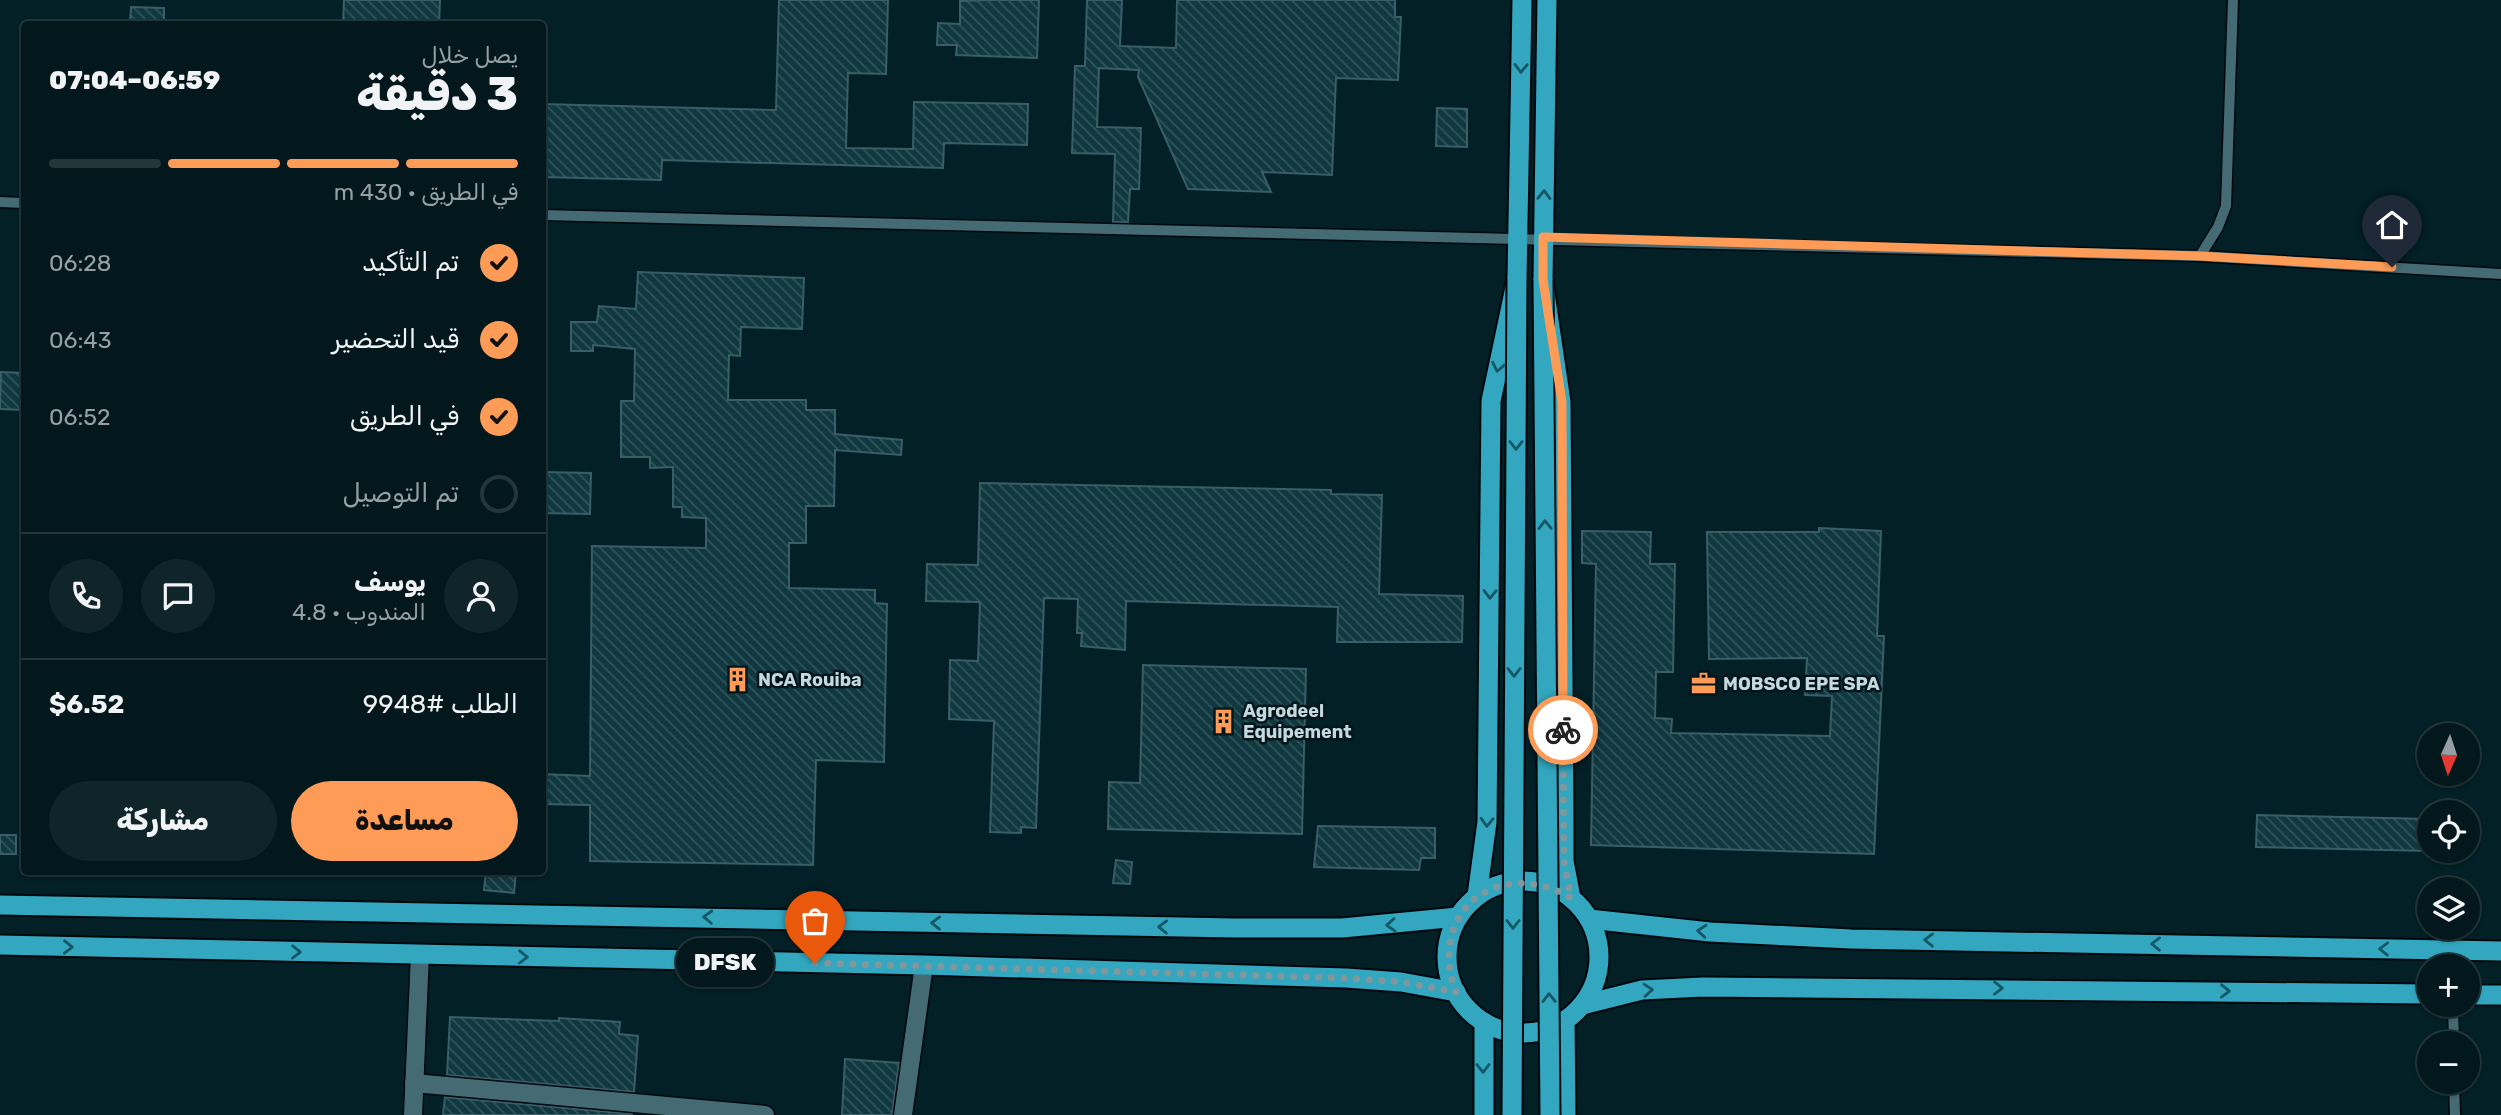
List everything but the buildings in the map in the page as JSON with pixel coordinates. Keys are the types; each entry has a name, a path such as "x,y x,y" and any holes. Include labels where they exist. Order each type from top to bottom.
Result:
{"highway":[{"path":"1512,1115 1517,278 1522,0"},
{"path":"1547,0 1543,280 1550,1115"},
{"path":"1477,896 1488,821 1491,401 1517,278"},
{"path":"1543,280 1562,402 1564,848 1571,898"},
{"path":"1514,882 1534,882 1554,888 1571,898 1589,919 1595,933 1599,963 1593,985 1582,1005 1565,1020 1546,1029 1525,1033 1503,1030 1468,1009 1456,992 1449,974 1447,954 1450,935 1458,917 1477,896 1514,882"},
{"path":"0,905 1236,928 1342,928 1458,917"},
{"path":"1589,919 1710,932 1851,939 2501,951"},
{"path":"0,945 924,965 1346,978 1401,982 1456,992"},
{"path":"1582,1005 1642,989 1729,987 2417,994"},
{"path":"2480,995 2501,995"},
{"path":"1565,1020 1566,1115"},
{"path":"1484,1021 1484,1115"}],"street":[{"path":"412,1115 420,954"},
{"path":"903,1115 924,965"},
{"path":"414,1083 642,1110 764,1115"}],"lane":[{"path":"2200,256 2218,227 2225,206 2232,0"},
{"path":"0,202 21,203"},
{"path":"546,215 1543,237 2200,256 2501,274"},
{"path":"2454,1094 2455,1115"}],"way so far":[{"path":"815,963 1346,978 1401,982 1456,992 1449,974 1447,954 1450,935 1458,917 1477,896 1514,882 1534,882 1554,888 1571,898 1564,861 1563,730"}],"place":[{"name":"NCA Rouiba","path":"738,680"},
{"name":"MOBSCO EPE SPA","path":"1703,684"},
{"name":"Agrodeel Equipement","path":"1223,721"},
{"name":"DFSK","path":"815,963"}],"route":[{"path":"1563,730 1562,402 1543,280 1543,237 2200,256 2392,267"}]}
